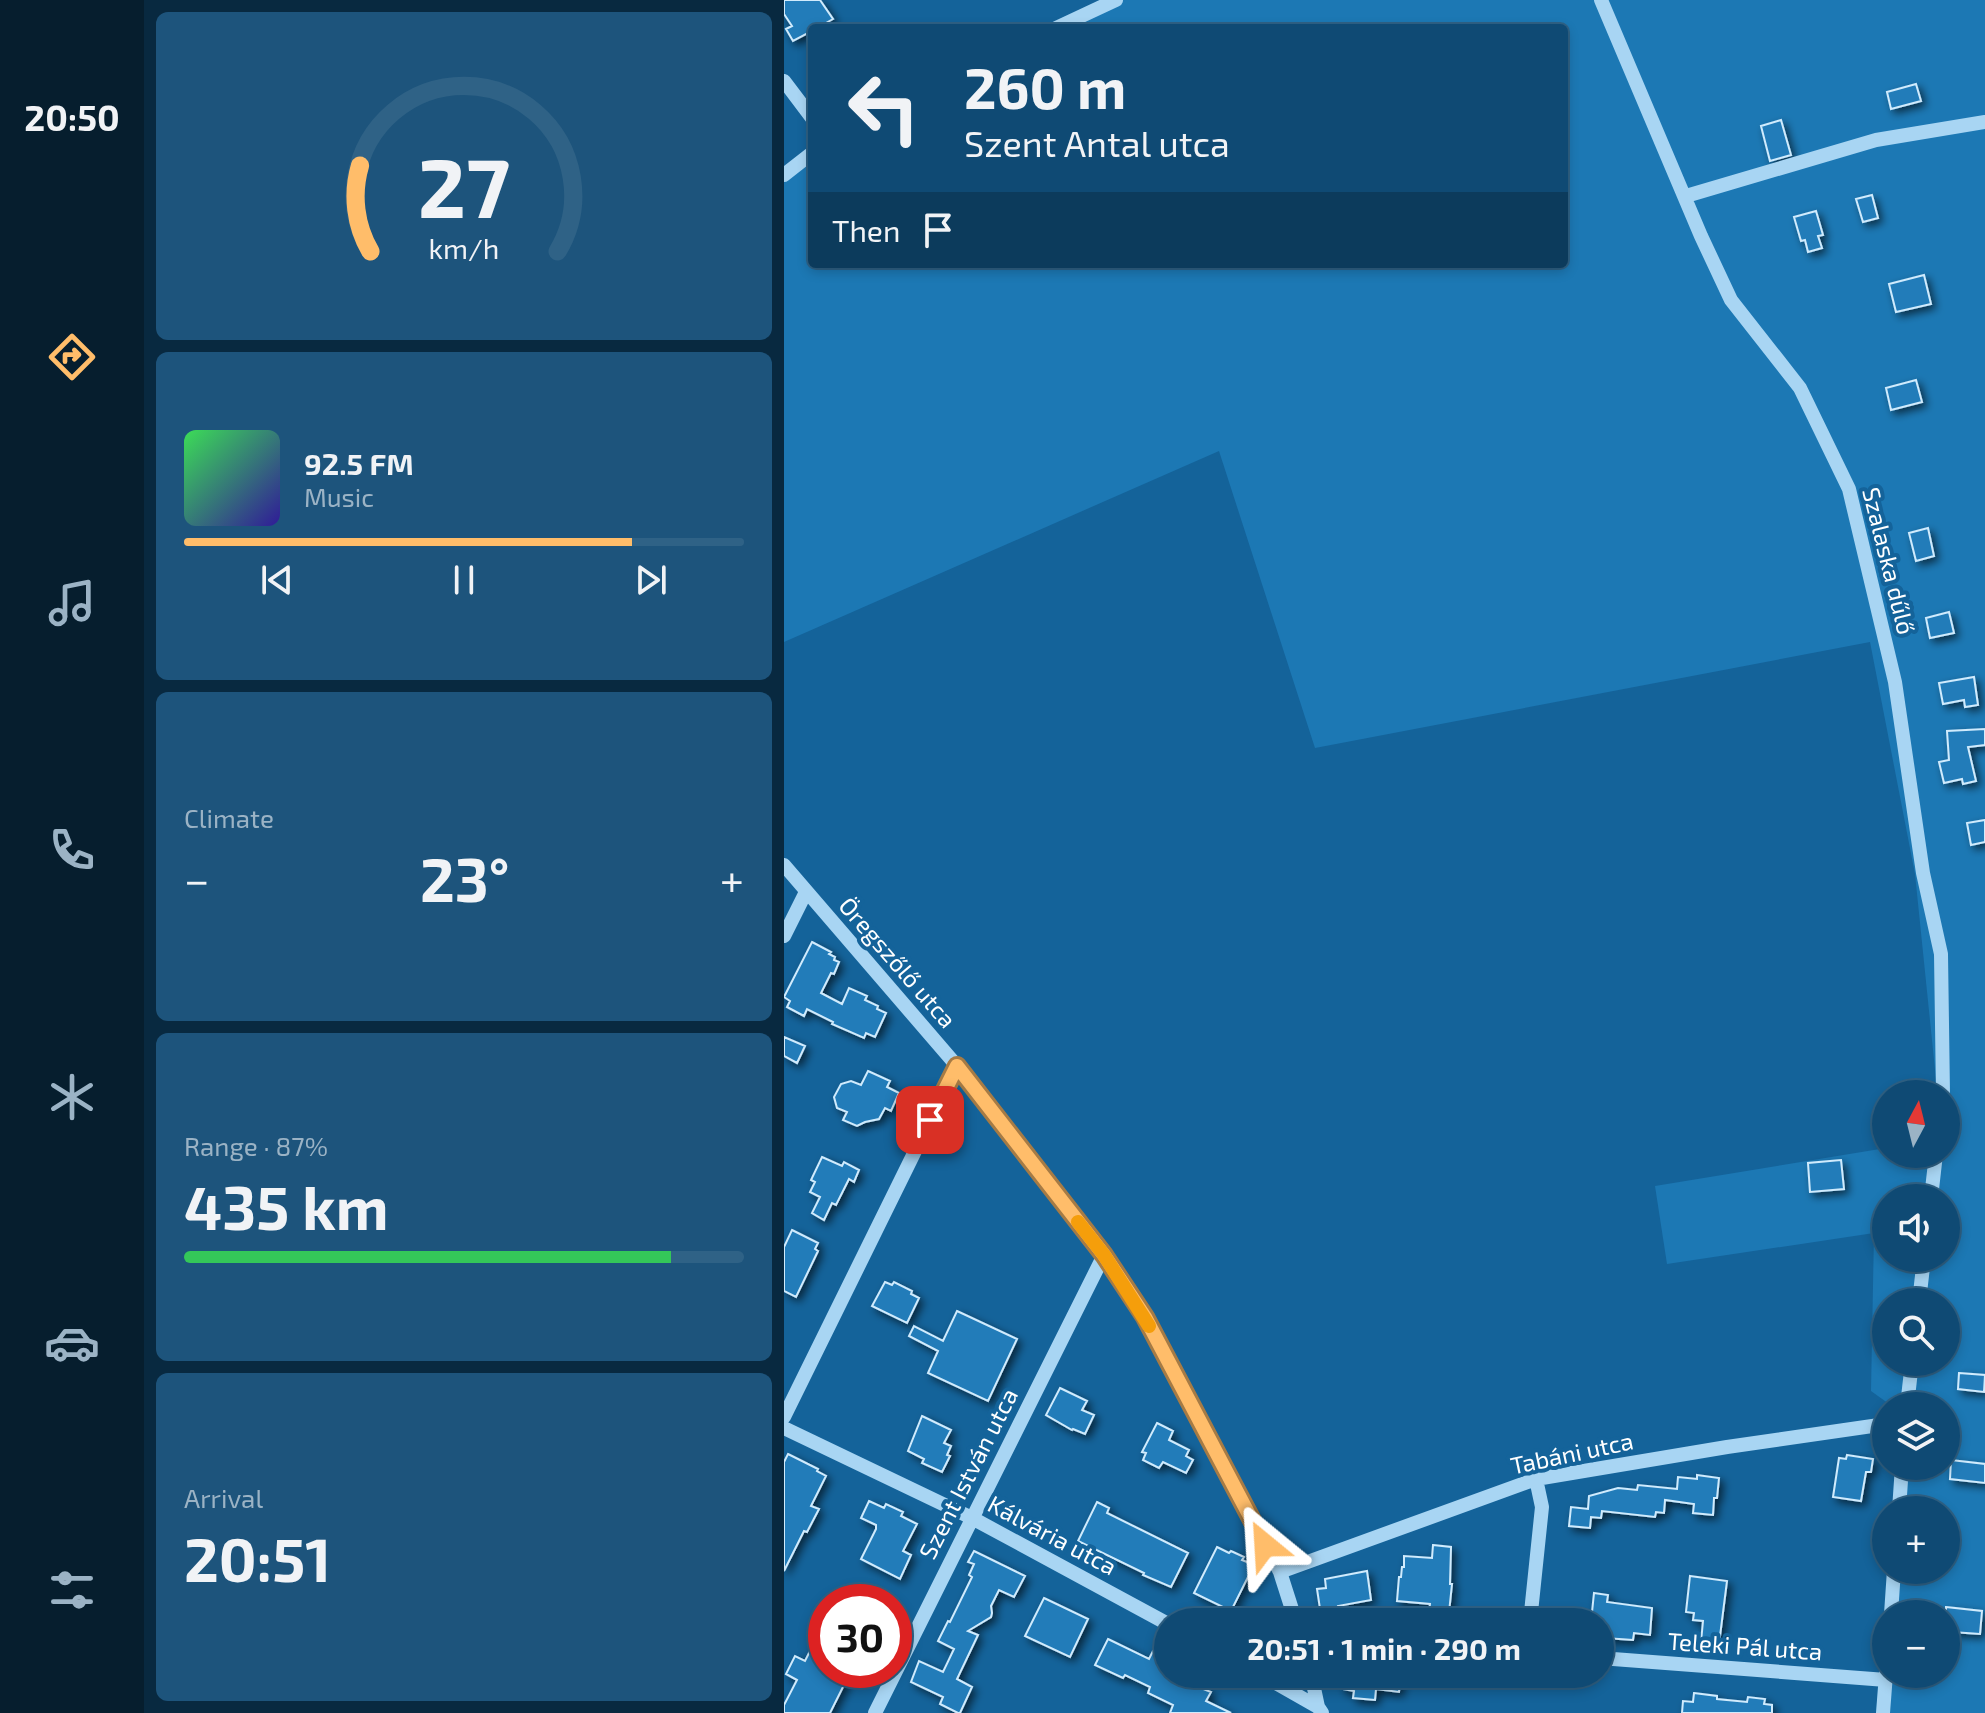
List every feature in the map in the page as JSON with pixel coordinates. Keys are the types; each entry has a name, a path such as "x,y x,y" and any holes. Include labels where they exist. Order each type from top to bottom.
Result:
{"street":[{"path":"1065,24 1116,0"},
{"name":"Szalaska dűlő","path":"1601,0 1731,300 1800,388 1849,489 1895,682 1923,873 1941,954 1943,1080"},
{"path":"784,81 808,113"},
{"path":"1686,196 1876,140 1985,122"},
{"path":"784,175 808,156"},
{"name":"Öregszőlő utca","path":"784,865 957,1066 1104,1255 1145,1317 1280,1572 1292,1608"},
{"path":"784,936 806,892"},
{"path":"784,1417 957,1066"},
{"name":"Szent István utca","path":"875,1713 1104,1255"},
{"name":"Tabáni utca","path":"1280,1572 1536,1479 1872,1426"},
{"name":"Kálvária utca","path":"784,1428 972,1518 1154,1616"},
{"path":"1531,1608 1542,1507 1536,1479"},
{"name":"Teleki Pál utca","path":"1614,1659 1872,1676"},
{"path":"1286,1688 1320,1710"},
{"path":"1314,1688 1320,1710"},
{"path":"1883,1713 1885,1688"}],"shaded area":[{"path":"1120,0 1985,0 1985,1713 1876,1713 1878,1688 1960,1688 1960,1600 1886,1600 1888,1584 1960,1584 1960,1496 1895,1496 1897,1480 1960,1480 1960,1392 1871,1391 1872,1338 1872,1376 1960,1376 1960,1288 1873,1288 1873,1272 1960,1272 1960,1184 1872,1184 1872,1233 1667,1264 1655,1186 1872,1150 1872,1168 1960,1168 1960,1080 1936,1080 1915,874 1870,642 1315,748 1219,451 784,642 784,182 808,163 808,268 1568,268 1568,24 1071,24"}],"building":[{"path":"784,0 820,0 833,19 824,24 808,24 808,33 793,41 786,29 792,26 784,14"},
{"path":"1916,84 1921,101 1891,109 1887,92"},
{"path":"1781,120 1791,155 1770,161 1761,126"},
{"path":"1872,195 1878,218 1863,222 1856,199"},
{"path":"1816,211 1823,235 1818,236 1822,248 1808,252 1805,240 1801,241 1794,217"},
{"path":"1924,275 1931,304 1896,312 1889,284"},
{"path":"1916,380 1922,402 1891,410 1886,388"},
{"path":"1928,528 1934,556 1916,561 1909,533"},
{"path":"1949,612 1954,633 1930,638 1926,618"},
{"path":"1974,677 1978,705 1965,707 1964,700 1943,704 1939,683"},
{"path":"1985,729 1985,745 1968,747 1976,781 1963,784 1962,779 1944,783 1939,762 1949,760 1947,731"},
{"path":"1985,820 1985,842 1971,845 1967,823"},
{"path":"812,942 831,952 829,954 839,962 821,993 842,1004 849,988 867,996 865,1000 886,1013 875,1037 866,1033 864,1038 807,1009 804,1016 787,1007 790,1001 784,997"},
{"path":"784,1037 805,1046 797,1063 784,1056"},
{"path":"868,1071 890,1081 887,1087 899,1093 891,1111 885,1108 879,1119 857,1126 843,1120 847,1112 837,1108 834,1097 841,1084 851,1081 861,1085"},
{"path":"822,1157 842,1166 844,1162 859,1170 854,1182 849,1179 836,1205 832,1203 824,1220 812,1213 820,1197 810,1192 815,1182 811,1180"},
{"path":"1841,1160 1844,1189 1810,1192 1808,1163"},
{"path":"792,1230 818,1243 815,1249 818,1251 796,1297 784,1291 784,1247"},
{"path":"885,1282 892,1285 894,1282 919,1298 907,1323 872,1306"},
{"path":"957,1311 1017,1339 988,1401 928,1373 938,1351 909,1336 914,1326 943,1341"},
{"path":"1960,1373 1985,1375 1984,1392 1958,1389"},
{"path":"1060,1388 1087,1401 1082,1410 1094,1415 1085,1434 1046,1415"},
{"path":"922,1416 951,1430 944,1443 951,1446 947,1455 950,1456 942,1472 922,1463 924,1459 908,1451"},
{"path":"1157,1423 1173,1431 1169,1440 1189,1450 1186,1456 1193,1460 1186,1473 1163,1462 1159,1468 1143,1460 1146,1453 1142,1452"},
{"path":"788,1454 826,1476 811,1506 819,1509 784,1571 784,1462"},
{"path":"1847,1455 1872,1459 1871,1472 1866,1472 1861,1501 1833,1497 1839,1458 1846,1459"},
{"path":"1960,1461 1985,1464 1985,1483 1959,1480"},
{"path":"1697,1475 1719,1478 1713,1515 1693,1513 1694,1504 1665,1500 1664,1513 1656,1512 1655,1517 1602,1511 1601,1518 1591,1517 1590,1528 1569,1526 1571,1507 1588,1509 1589,1496 1618,1488 1637,1490 1638,1485 1677,1489 1678,1477 1697,1479"},
{"path":"869,1501 903,1512 901,1516 917,1524 903,1551 911,1555 900,1579 861,1559 876,1529 876,1525 861,1518"},
{"path":"1097,1502 1109,1508 1107,1513 1188,1553 1171,1587 1078,1541"},
{"path":"1433,1545 1451,1547 1449,1608 1430,1608 1430,1604 1397,1601 1404,1556 1432,1558"},
{"path":"1217,1547 1244,1557 1242,1560 1254,1565 1232,1608 1225,1608 1194,1593"},
{"path":"974,1551 1025,1576 1014,1597 999,1590 991,1606 991,1617 968,1631 978,1635 957,1679 972,1687 958,1713 940,1704 943,1697 912,1682 912,1679 919,1661 943,1672 954,1649 938,1641 972,1577 969,1575 974,1564 968,1562"},
{"path":"1367,1571 1371,1600 1338,1608 1320,1608 1317,1589 1326,1588 1325,1579"},
{"path":"1690,1576 1727,1581 1719,1644 1701,1642 1703,1621 1693,1620 1694,1613 1686,1612"},
{"path":"1594,1593 1608,1595 1607,1602 1652,1608 1650,1635 1634,1633 1633,1640 1614,1639 1614,1608 1592,1608"},
{"path":"1044,1598 1088,1619 1070,1657 1025,1636"},
{"path":"1960,1609 1982,1611 1980,1634 1960,1633"},
{"path":"1108,1639 1149,1659 1153,1651 1154,1688 1203,1688 1211,1692 1206,1701 1231,1713 1170,1713 1173,1705 1148,1693 1150,1687 1095,1665"},
{"path":"808,1655 808,1688 842,1688 830,1713 784,1713 784,1705 797,1680 786,1674 795,1656 805,1661"},
{"path":"1399,1688 1399,1692 1376,1689 1375,1700 1353,1698 1354,1691 1342,1689"},
{"path":"1694,1693 1747,1702 1748,1697 1765,1699 1764,1704 1772,1705 1772,1713 1682,1713 1683,1701 1693,1702"}],"slow traffic":[{"path":"1078,1222 1104,1255 1149,1326"}],"route":[{"path":"930,1120 957,1066 1104,1255 1145,1317 1265,1545"}]}
